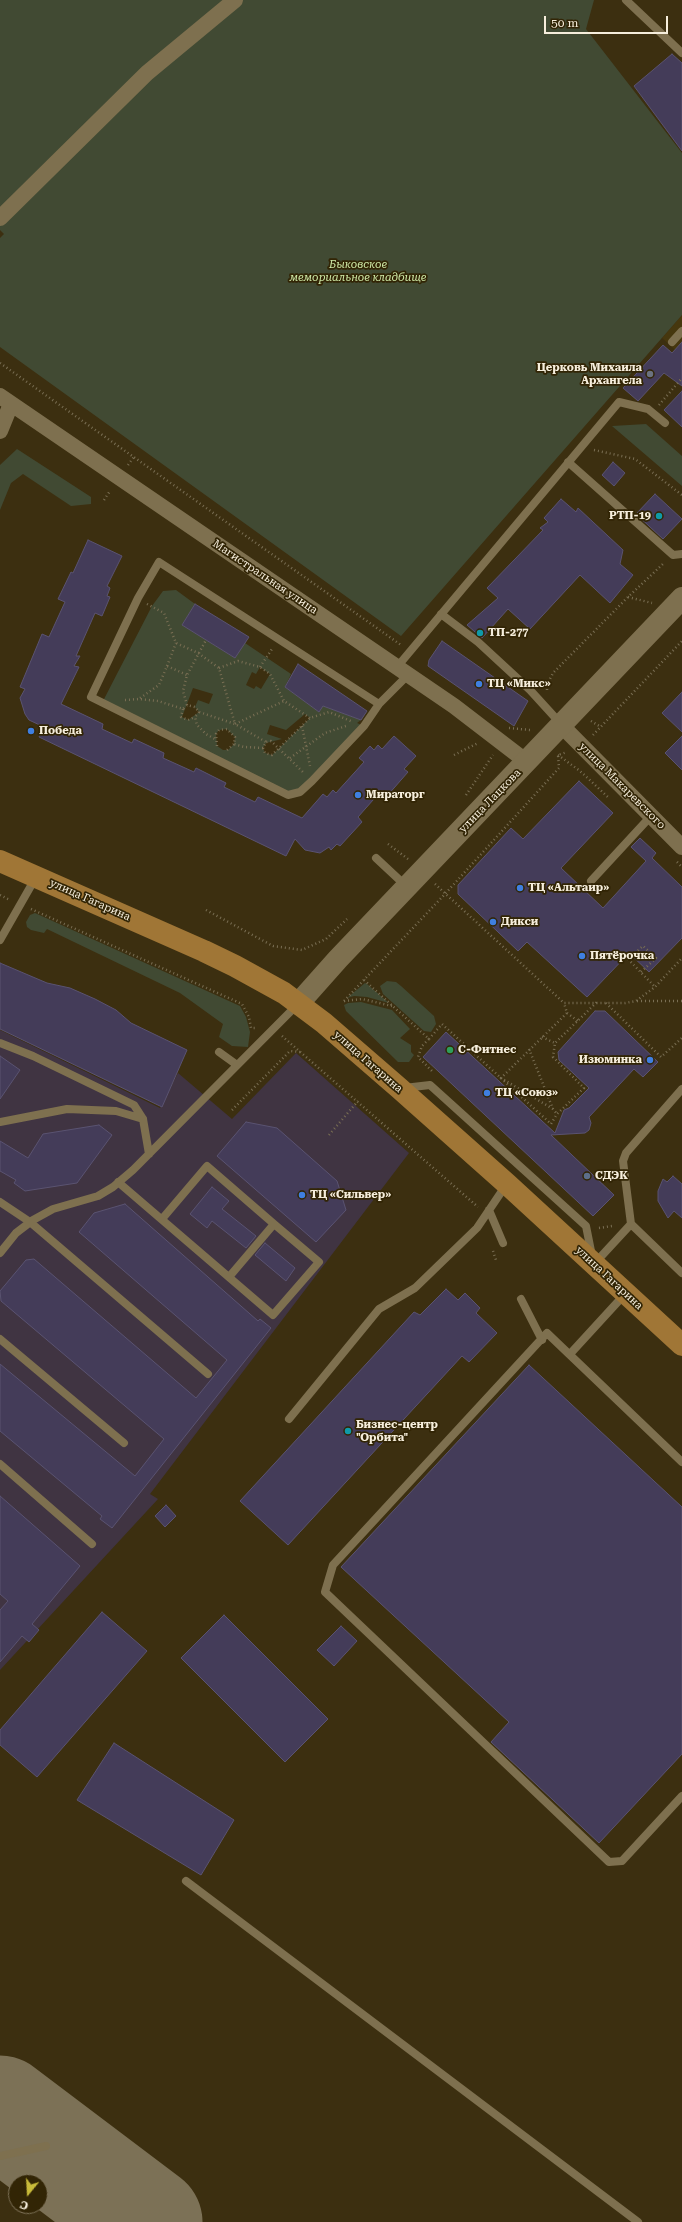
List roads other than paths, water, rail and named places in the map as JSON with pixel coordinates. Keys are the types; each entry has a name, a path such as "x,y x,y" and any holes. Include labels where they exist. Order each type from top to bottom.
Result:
{"main road":[{"name":"улица Гагарина","path":"0,861 235,966 268,984 298,1004 324,1023 399,1088 682,1345"}],"street":[{"path":"0,218 147,73 234,0"},
{"path":"0,431 5,400"},
{"name":"Магистральная улица","path":"5,400 402,671 487,739 527,762"},
{"name":"улица Лацкова","path":"298,1004 400,880 527,762 682,598"},
{"name":"улица Макаревского","path":"562,726 682,847"}],"lane":[{"path":"626,0 682,53"},
{"path":"672,342 682,331"},
{"path":"379,704 159,562 138,598 91,697 288,795 300,792 364,726 402,671 410,651 619,402 648,409 665,423"},
{"path":"568,462 673,555 682,554"},
{"path":"441,614 478,642 530,690 562,726"},
{"path":"591,881 651,816"},
{"path":"376,858 400,880"},
{"path":"0,940 36,876"},
{"path":"0,1253 16,1233 30,1222 53,1209 98,1196 118,1182 149,1154 298,1004"},
{"path":"0,1043 33,1056 134,1105 143,1119 149,1154"},
{"path":"219,1052 237,1065"},
{"path":"399,1088 430,1085 436,1090 586,1226 594,1264"},
{"path":"682,1089 626,1153 623,1161 631,1224 682,1273"},
{"path":"0,1122 67,1109 116,1111 143,1119"},
{"path":"118,1182 273,1315 319,1262 207,1166 162,1219"},
{"path":"289,1419 379,1309 415,1288 477,1228 506,1184"},
{"path":"0,1202 30,1222 208,1374"},
{"path":"489,1210 503,1243"},
{"path":"229,1277 274,1224"},
{"path":"594,1264 631,1224"},
{"path":"570,1354 626,1294"},
{"path":"521,1299 542,1340"},
{"path":"682,1462 547,1333 333,1565 325,1592 609,1862 622,1861 682,1796"},
{"path":"0,1338 124,1443"},
{"path":"0,1464 92,1544"},
{"path":"186,1881 638,2222"},
{"path":"0,2156 46,2146"}],"place":[{"name":"Церковь Михаила Архангела","path":"650,374"},
{"name":"РТП-19","path":"659,516"},
{"name":"ТП-277","path":"480,633"},
{"name":"ТЦ «Микс»","path":"479,684"},
{"name":"Победа","path":"31,731"},
{"name":"Мираторг","path":"358,795"},
{"name":"ТЦ «Альтаир»","path":"520,888"},
{"name":"Дикси","path":"493,922"},
{"name":"Пятёрочка","path":"582,956"},
{"name":"С-Фитнес","path":"450,1050"},
{"name":"Изюминка","path":"650,1060"},
{"name":"ТЦ «Союз»","path":"487,1093"},
{"name":"СДЭК","path":"587,1176"},
{"name":"ТЦ «Сильвер»","path":"302,1195"},
{"name":"Бизнес-центр \"Орбита\"","path":"348,1431"}],"park label":[{"name":"Быковское мемориальное кладбище","path":"358,271"}]}
